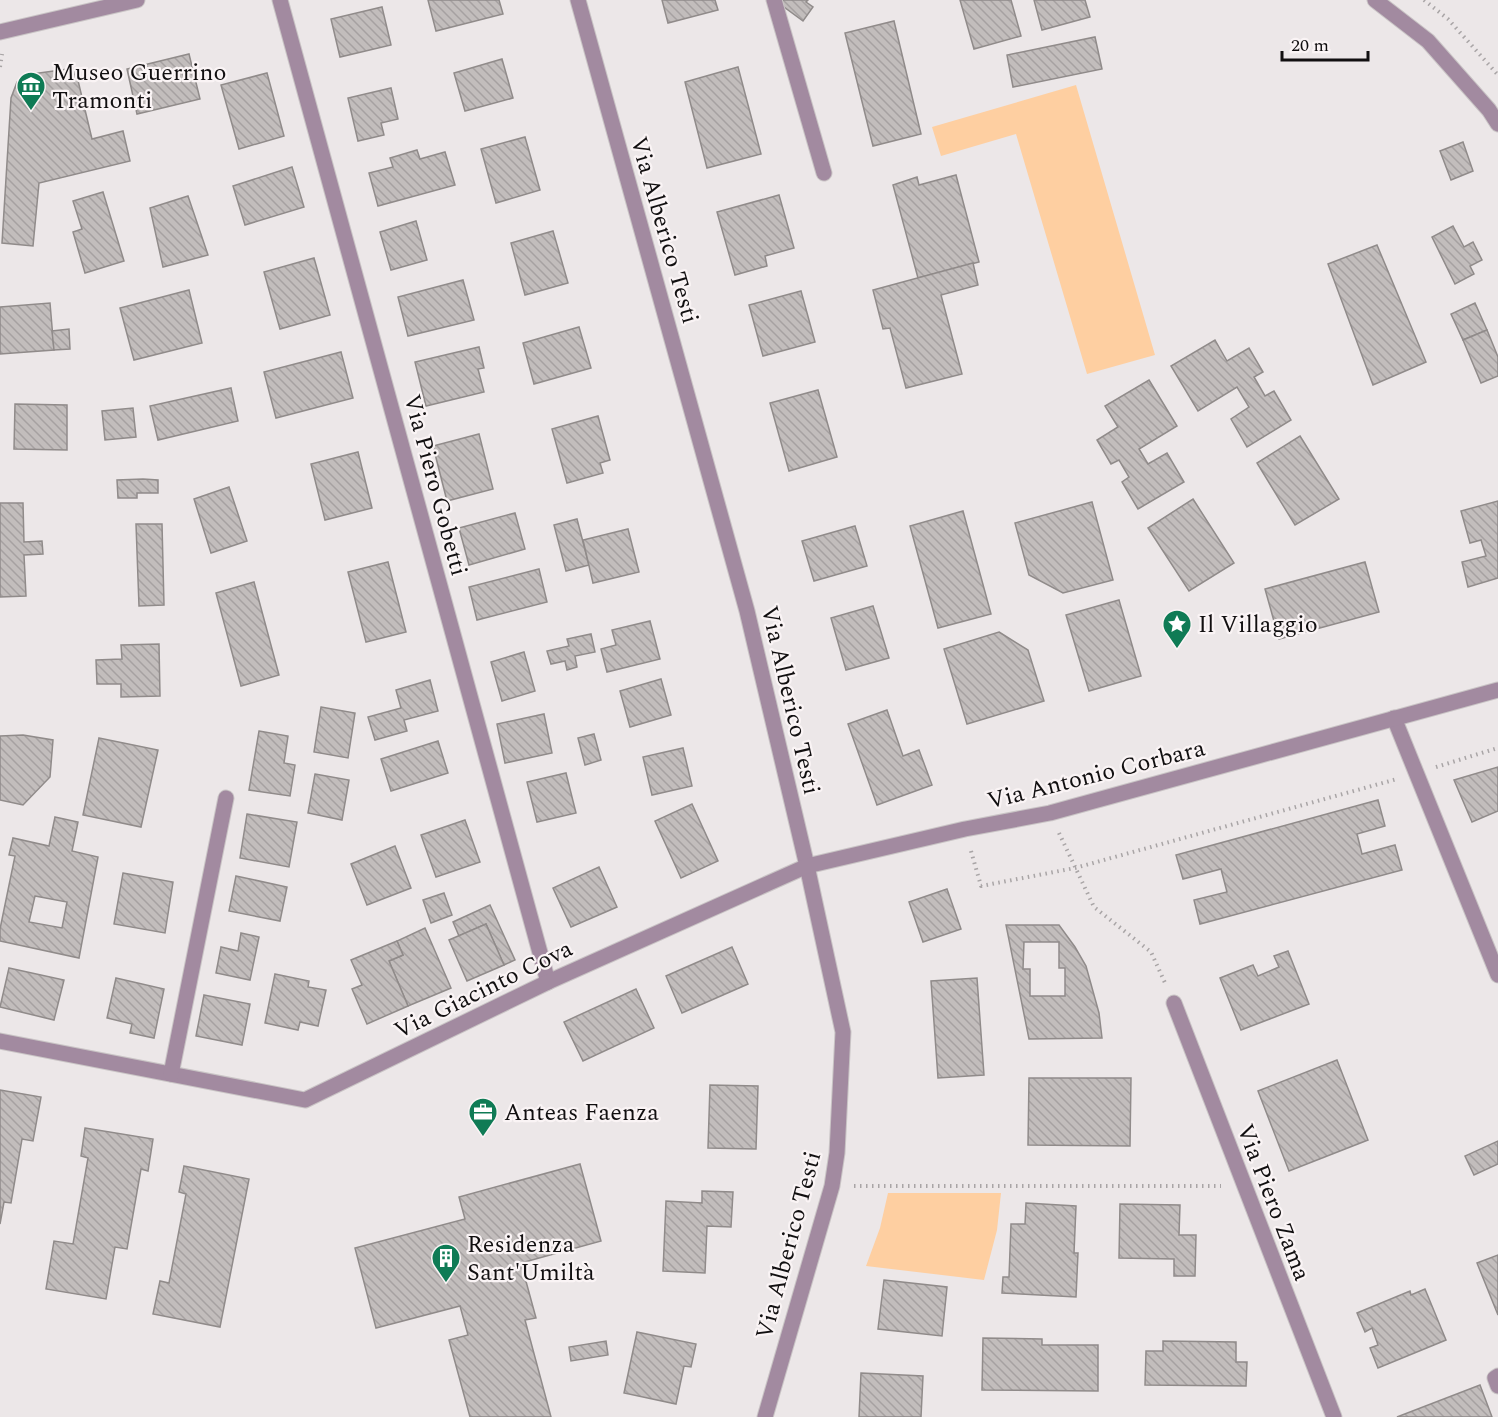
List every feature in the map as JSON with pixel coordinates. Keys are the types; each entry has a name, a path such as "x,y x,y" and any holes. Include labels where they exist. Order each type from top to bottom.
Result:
{"street":[{"path":"0,32 137,0"},
{"name":"Via Piero Gobetti","path":"280,0 548,982"},
{"name":"Via Alberico Testi","path":"578,0 747,610 843,1032 837,1153 832,1186 765,1417"},
{"path":"774,0 824,173"},
{"path":"1375,0 1428,41 1489,110 1498,124"},
{"name":"Via Antonio Corbara","path":"807,867 965,829 1050,813 1498,690"},
{"path":"1394,718 1498,975"},
{"path":"171,1074 226,798"},
{"name":"Via Giacinto Cova","path":"0,1041 306,1100 548,982 807,867"},
{"name":"Via Piero Zama","path":"1174,1003 1334,1417"},
{"path":"1498,1377 1495,1378 1498,1386"}],"path":[{"path":"1424,0 1448,19 1498,75"},
{"path":"965,829 981,886 1075,868 1417,773 1498,748"},
{"path":"1050,813 1094,907 1151,951 1174,1003"},
{"path":"832,1186 1244,1186"}],"shaded area":[{"path":"1076,85 1155,355 1087,374 1016,134 941,156 932,127"},
{"path":"888,1193 1001,1193 997,1230 984,1280 866,1266 880,1228"}],"building":[{"path":"428,0 499,0 503,14 436,31"},
{"path":"662,0 715,0 718,10 668,23"},
{"path":"783,0 808,0 806,2 813,7 803,21 780,4"},
{"path":"960,0 1011,0 1021,36 974,49"},
{"path":"1034,0 1085,0 1090,17 1042,30"},
{"path":"382,7 391,45 340,57 331,19"},
{"path":"894,21 921,134 873,146 845,33"},
{"path":"1095,37 1102,69 1013,87 1007,55"},
{"path":"189,54 200,99 137,114 127,69"},
{"path":"502,59 513,98 465,111 454,73"},
{"path":"738,67 761,154 707,168 685,82"},
{"path":"75,68 92,139 123,131 130,161 39,183 33,246 2,243 11,98 17,82 32,74"},
{"path":"267,73 284,136 239,149 221,85"},
{"path":"391,88 398,119 381,123 384,135 358,141 348,98"},
{"path":"525,137 540,190 496,203 481,149"},
{"path":"1463,142 1473,171 1451,180 1440,151"},
{"path":"417,150 420,159 445,152 455,185 378,206 369,173 393,167 390,158"},
{"path":"292,167 304,207 245,225 233,186"},
{"path":"956,175 979,262 918,278 893,185 917,177 919,185"},
{"path":"103,192 124,261 85,273 73,232 82,229 73,201"},
{"path":"779,195 794,248 765,256 767,266 735,275 717,212"},
{"path":"188,196 208,255 163,267 150,208"},
{"path":"416,221 427,260 391,270 380,232"},
{"path":"1453,226 1464,247 1473,242 1482,260 1470,266 1474,274 1455,284 1432,237"},
{"path":"553,231 568,283 525,295 511,243"},
{"path":"1377,245 1426,362 1373,385 1328,264"},
{"path":"314,258 330,315 280,329 264,272"},
{"path":"973,263 978,285 941,295 962,374 906,388 890,328 883,329 873,290"},
{"path":"463,280 474,320 408,336 398,297"},
{"path":"189,290 202,343 134,360 120,308"},
{"path":"801,291 815,342 763,356 749,305"},
{"path":"50,303 54,350 0,354 0,307"},
{"path":"1475,303 1487,330 1463,340 1451,314"},
{"path":"579,327 591,368 534,384 523,343"},
{"path":"69,329 70,349 54,350 52,331"},
{"path":"1487,330 1498,357 1498,376 1481,383 1463,340"},
{"path":"1215,340 1227,361 1249,348 1263,372 1254,377 1265,396 1274,391 1291,420 1247,447 1231,419 1249,407 1237,387 1198,411 1171,366"},
{"path":"479,347 484,368 478,369 484,392 426,406 415,362"},
{"path":"341,352 353,398 276,418 264,372"},
{"path":"1149,380 1177,426 1139,449 1148,464 1167,453 1184,482 1138,509 1122,482 1129,477 1119,460 1111,464 1097,440 1118,427 1105,406"},
{"path":"231,388 238,421 158,440 150,406"},
{"path":"818,390 837,457 789,471 770,403"},
{"path":"15,404 67,405 67,450 14,449"},
{"path":"133,408 136,437 105,440 102,411"},
{"path":"598,416 610,460 600,463 603,473 567,483 552,429"},
{"path":"479,434 493,489 447,501 433,446"},
{"path":"1300,436 1339,499 1295,525 1257,463"},
{"path":"358,452 372,508 325,520 311,464"},
{"path":"117,480 158,480 158,493 137,493 137,498 118,498"},
{"path":"229,487 247,541 211,553 194,499"},
{"path":"1193,499 1234,563 1189,591 1148,528"},
{"path":"1498,501 1498,578 1468,587 1462,562 1486,556 1481,540 1470,543 1461,511"},
{"path":"1092,502 1113,580 1063,593 1029,575 1015,523"},
{"path":"0,503 23,503 24,542 42,541 43,554 24,555 26,596 0,597"},
{"path":"963,511 991,614 938,628 910,526"},
{"path":"515,513 525,549 469,565 459,528"},
{"path":"577,519 589,565 566,571 554,525"},
{"path":"136,524 162,524 164,605 139,606"},
{"path":"855,526 867,566 814,581 802,541"},
{"path":"628,529 639,572 593,583 583,540"},
{"path":"388,562 406,632 366,642 348,572"},
{"path":"1365,562 1379,612 1279,639 1265,589"},
{"path":"539,569 547,602 477,620 469,587"},
{"path":"254,582 279,675 241,686 216,593"},
{"path":"1119,600 1141,676 1089,691 1066,615"},
{"path":"873,606 889,658 846,670 831,618"},
{"path":"650,621 660,659 607,672 601,649 616,645 612,630"},
{"path":"999,632 1028,650 1044,701 967,724 944,649"},
{"path":"591,634 595,652 575,656 577,667 567,670 565,661 551,664 547,651 569,646 567,639"},
{"path":"159,644 160,696 121,697 121,684 97,684 96,660 122,659 121,645"},
{"path":"524,652 535,691 502,701 491,662"},
{"path":"661,679 671,715 630,727 620,691"},
{"path":"430,680 438,711 404,720 407,731 375,740 368,717 401,708 396,690"},
{"path":"321,707 355,713 348,758 314,752"},
{"path":"887,710 903,756 919,750 932,785 877,805 848,724"},
{"path":"544,714 552,753 505,763 497,724"},
{"path":"259,731 288,736 284,763 295,765 290,796 249,790"},
{"path":"594,734 601,760 585,765 578,738"},
{"path":"23,735 53,740 50,777 23,805 0,800 0,736"},
{"path":"99,738 158,750 141,827 83,815"},
{"path":"438,741 448,773 391,791 381,759"},
{"path":"683,748 692,786 652,795 643,757"},
{"path":"1498,767 1498,811 1472,822 1454,780"},
{"path":"566,773 576,813 537,822 527,782"},
{"path":"315,774 349,780 342,820 308,813"},
{"path":"1378,800 1385,826 1357,834 1362,854 1395,845 1402,870 1200,924 1194,900 1227,892 1221,869 1183,879 1176,855"},
{"path":"692,804 718,861 681,878 655,821"},
{"path":"247,814 297,822 289,867 240,858"},
{"path":"55,817 78,822 72,851 98,857 79,958 0,941 0,929 15,856 9,855 13,838 49,846","holes":["35,896 67,902 62,928 29,922"]},
{"path":"465,820 480,862 436,877 421,835"},
{"path":"395,846 411,888 367,905 351,864"},
{"path":"599,867 617,907 571,927 553,888"},
{"path":"123,873 173,882 165,933 114,924"},
{"path":"236,876 287,887 280,921 229,911"},
{"path":"947,889 961,929 923,942 909,902"},
{"path":"444,893 452,915 431,923 423,900"},
{"path":"490,905 515,960 504,965 486,924 459,936 453,922"},
{"path":"486,924 504,965 467,981 449,940"},
{"path":"1006,925 1059,925 1086,966 1099,1013 1102,1038 1029,1039","holes":["1024,942 1059,942 1059,968 1065,968 1065,996 1030,996 1030,969 1023,969"]},
{"path":"425,928 451,988 408,1006 389,961 403,955 397,941"},
{"path":"241,933 259,937 250,980 216,973 221,947 238,951"},
{"path":"397,941 403,955 389,961 408,1006 367,1024 352,989 362,985 351,960"},
{"path":"732,947 748,984 682,1013 666,976"},
{"path":"1288,951 1309,1004 1241,1030 1220,978 1253,965 1258,976 1279,967 1274,956"},
{"path":"9,968 64,980 54,1020 0,1007"},
{"path":"275,974 309,981 308,987 326,990 318,1026 300,1022 298,1030 265,1023"},
{"path":"116,978 164,989 154,1038 130,1033 132,1024 107,1018"},
{"path":"977,978 984,1075 938,1078 931,981"},
{"path":"636,989 654,1028 583,1061 564,1022"},
{"path":"204,995 250,1004 242,1045 196,1036"},
{"path":"1337,1060 1368,1140 1289,1171 1258,1091"},
{"path":"1029,1078 1131,1078 1130,1146 1028,1145"},
{"path":"710,1085 758,1086 756,1149 708,1148"},
{"path":"0,1090 41,1097 33,1141 22,1139 11,1203 4,1202 0,1224"},
{"path":"85,1128 153,1139 148,1171 141,1169 127,1249 115,1247 106,1299 46,1289 54,1241 73,1244 88,1158 81,1156"},
{"path":"1498,1141 1498,1164 1474,1175 1465,1156"},
{"name":"Residenza Sant'Umiltà","path":"580,1164 601,1241 521,1263 536,1318 525,1320 551,1417 470,1417 449,1340 468,1335 460,1306 376,1328 355,1248 465,1219 459,1197"},
{"path":"184,1166 249,1179 220,1327 153,1314 160,1281 169,1283 186,1194 179,1192"},
{"path":"702,1191 733,1192 731,1227 707,1226 705,1273 663,1271 666,1201 702,1203"},
{"path":"1026,1203 1076,1206 1074,1253 1078,1253 1076,1297 1002,1293 1003,1277 1009,1277 1011,1224 1025,1224"},
{"path":"1120,1204 1180,1205 1179,1235 1196,1235 1195,1276 1174,1276 1174,1259 1119,1258"},
{"path":"1498,1255 1498,1315 1477,1263"},
{"path":"884,1280 947,1287 942,1336 878,1329"},
{"path":"1425,1289 1446,1340 1378,1368 1370,1348 1378,1345 1372,1328 1365,1332 1357,1313 1410,1291 1411,1295"},
{"path":"637,1332 696,1344 691,1367 684,1366 676,1404 624,1393"},
{"path":"983,1338 1042,1339 1042,1345 1098,1345 1098,1391 982,1390"},
{"path":"606,1341 608,1355 571,1361 569,1347"},
{"path":"1163,1341 1236,1342 1236,1362 1247,1362 1246,1386 1145,1385 1146,1351 1163,1351"},
{"path":"861,1373 923,1376 921,1417 859,1417"},
{"path":"1480,1385 1492,1417 1397,1417"}],"place":[{"name":"Museo Guerrino Tramonti","path":"31,112"},
{"name":"Il Villaggio","path":"1177,650"},
{"name":"Anteas Faenza","path":"483,1138"},
{"name":"Residenza Sant'Umiltà","path":"446,1284"}]}
